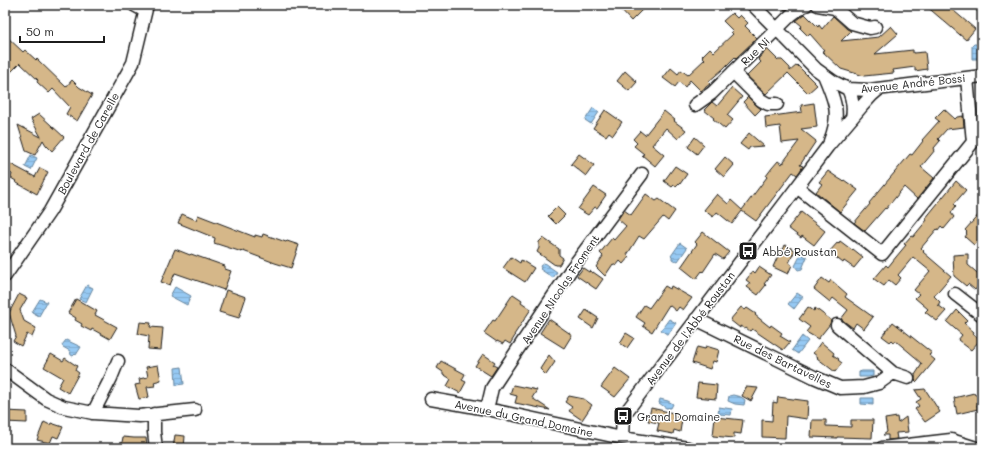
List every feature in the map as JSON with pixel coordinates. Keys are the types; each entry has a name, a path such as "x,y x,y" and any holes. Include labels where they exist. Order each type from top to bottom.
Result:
{"street":[{"name":"Boulevard de Carelle","path":"5,276 50,211 133,63 146,8 134,5"},
{"name":"Avenue André Bossi","path":"753,5 816,69 834,82 848,89 869,90 982,76"},
{"name":"Rue Ni","path":"694,105 712,93 776,29 802,6 806,5"},
{"path":"818,5 835,8 852,23 870,28 875,27"},
{"name":"Rue Ni","path":"733,72 761,100 768,104 777,104"},
{"name":"Avenue de l'Abbé Roustan","path":"824,75 835,105 836,117 834,132 828,146"},
{"path":"797,187 882,254 973,142 967,78"},
{"path":"835,105 848,89 852,97 852,118"},
{"name":"Avenue de l'Abbé Roustan","path":"622,438 623,416 828,146 872,95 879,89"},
{"name":"Avenue Nicolas Froment","path":"487,408 492,388 572,268 642,174"},
{"path":"955,294 980,309"},
{"name":"Rue des Bartavelles","path":"696,319 814,377 840,388 864,387 879,383 893,373"},
{"path":"836,325 893,373 908,378"},
{"path":"93,413 118,361"},
{"path":"5,369 46,399 64,407 93,413 139,416 195,410"},
{"name":"Avenue du Grand Domaine","path":"431,399 487,408 622,438 688,448"},
{"path":"154,414 156,448"},
{"path":"882,448 951,440 977,448 982,442"}],"green space":[{"path":"969,5 982,5 982,15"}],"water":[{"path":"974,44 979,47 978,59 972,59 972,46"},
{"path":"593,108 599,112 591,124 585,120"},
{"path":"31,155 37,158 31,170 25,167"},
{"path":"680,243 687,248 678,261 675,261 671,256"},
{"path":"801,254 807,257 802,269 798,270 795,266"},
{"path":"544,263 557,272 553,278 540,269 540,266"},
{"path":"87,285 93,288 86,302 79,299"},
{"path":"175,287 191,296 187,305 170,296"},
{"path":"797,293 803,297 794,309 788,304"},
{"path":"40,299 47,302 39,316 32,312"},
{"path":"669,319 676,323 668,335 661,330"},
{"path":"802,336 808,341 798,354 792,350"},
{"path":"66,340 81,347 76,355 71,355 70,351 63,347 62,345"},
{"path":"182,367 184,384 176,385 175,368"},
{"path":"873,371 873,376 859,377 859,372"},
{"path":"733,395 741,397 745,400 744,405 735,404 728,401 729,396"},
{"path":"861,398 873,398 873,405 861,404"},
{"path":"660,399 673,404 671,408 666,408 659,403"},
{"path":"719,407 732,409 731,415 718,414"}],"building":[{"path":"616,5 647,5 631,21"},
{"path":"779,5 792,5 785,10"},
{"path":"925,5 947,5 975,29 966,40"},
{"path":"732,13 737,18 740,15 748,23 745,26 757,38 708,82 710,84 701,91 690,80 685,87 679,82 675,87 663,78 671,68 678,74 681,70 688,75 705,59 702,56 710,48 714,52 733,34 731,32 733,31 723,21"},
{"path":"805,14 822,29 833,16 851,31 841,41 879,37 891,26 898,34 875,54 913,50 913,53 925,52 927,69 915,71 915,67 893,70 894,73 864,76 841,69 822,51 824,50 810,34 808,36 800,28 802,26 796,21"},
{"path":"5,35 23,52 25,50 36,60 37,59 66,87 72,80 79,87 92,95 77,121 66,114 70,107 53,89 49,93 20,63 11,72 5,67"},
{"path":"767,49 778,60 782,60 790,68 790,71 797,65 817,85 808,93 788,73 766,94 747,76 761,62 758,59"},
{"path":"625,71 637,82 629,91 617,81"},
{"path":"732,88 742,97 727,115 733,120 725,129 704,110 712,102 717,106"},
{"path":"748,97 761,109 755,115 743,102"},
{"path":"814,103 817,127 801,129 816,141 800,165 803,166 797,175 793,172 756,221 742,211 732,224 717,212 713,217 704,210 717,194 728,204 731,200 742,210 772,168 778,161 782,164 783,162 784,163 799,141 782,143 780,126 766,128 765,117 802,112 801,105"},
{"path":"944,109 955,119 963,116 964,127 947,129 938,139 940,141 934,148 935,150 921,167 934,178 917,199 904,187 865,231 854,223 870,204 869,203 910,154 912,155 923,141 922,140 939,121 935,118"},
{"path":"605,110 622,122 613,135 609,132 606,136 593,128"},
{"path":"664,111 686,130 678,139 666,128 652,145 664,155 655,166 634,146 637,143 633,139 640,131 645,135"},
{"path":"39,114 64,137 52,151 43,140 35,155 26,151 18,125 41,137 31,119"},
{"path":"749,133 764,146 750,147 748,150 740,144"},
{"path":"695,137 704,145 697,154 688,147"},
{"path":"579,154 594,165 586,176 571,164"},
{"path":"725,157 734,165 724,177 715,169"},
{"path":"5,161 35,177 40,168 48,172 37,194 15,182 16,181 11,178 12,174 5,171"},
{"path":"675,166 687,174 680,184 679,183 672,187 664,181"},
{"path":"828,171 858,190 840,212 816,192 822,184 819,182"},
{"path":"956,181 966,190 954,204 956,206 951,213 954,217 944,229 941,226 938,230 937,229 921,248 924,251 923,252 951,276 934,296 940,302 938,305 946,311 937,321 925,312 928,309 915,298 919,294 914,290 930,271 913,257 898,275 901,278 895,285 889,280 884,286 874,279 886,265 888,267 906,245 904,244 911,236 913,237 927,220 925,219"},
{"path":"594,187 606,195 597,208 595,207 588,215 578,209"},
{"path":"646,194 656,201 659,199 675,211 668,221 663,217 644,239 639,236 627,255 629,257 623,264 620,261 616,266 613,264 605,276 596,267 603,256 600,253 612,238 614,240 626,226 618,219 624,210 631,215"},
{"path":"557,207 565,215 556,224 548,216"},
{"path":"982,211 982,236 974,245 965,237 967,232 965,230"},
{"path":"801,212 825,231 814,245 802,236 801,238 788,228"},
{"path":"182,214 196,220 198,215 255,237 255,235 262,237 263,234 299,245 291,268 243,251 242,252 214,243 215,238 178,223"},
{"path":"703,232 729,252 723,259 715,254 703,272 702,271 696,279 681,267 697,244 695,242"},
{"path":"543,238 559,249 559,255 563,258 559,265 555,265 537,252 539,242"},
{"path":"840,241 863,257 854,268 844,261 843,263 829,252"},
{"path":"785,245 795,250 789,263 792,265 788,274 773,267 781,249 783,250"},
{"path":"175,249 225,266 225,269 231,271 224,290 175,273 170,285 161,282"},
{"path":"968,254 968,265 982,277 982,282 975,290 968,284 966,286 954,276 953,255"},
{"path":"511,257 520,263 521,260 534,268 525,282 503,268"},
{"path":"759,267 771,275 764,284 766,285 758,295 747,287 750,283 746,280 753,271 755,273"},
{"path":"583,268 589,272 593,272 603,279 596,289 577,276"},
{"path":"822,278 829,283 831,280 847,294 845,297 873,317 864,329 856,323 853,328 841,319 848,310 833,298 830,302 814,289"},
{"path":"665,286 670,289 671,286 692,298 683,310 679,307 676,311 669,305 652,332 643,326 645,323 636,317 644,305 649,308"},
{"path":"226,290 246,297 239,318 219,312"},
{"path":"19,294 27,298 20,310 24,321 36,328 32,337 27,334 21,346 13,341 16,336 9,313"},
{"path":"513,294 531,309 514,335 515,336 510,344 505,341 503,344 497,342 484,333 493,320 495,321"},
{"path":"76,299 97,311 95,315 117,327 110,339 92,329 91,331 81,326 82,324 75,320 76,318 68,313"},
{"path":"741,307 745,310 747,308 756,314 755,315 770,327 771,325 782,333 780,336 790,342 783,350 752,329 750,331 740,326 740,328 730,320"},
{"path":"808,307 814,311 815,308 831,320 830,324 818,339 806,332 810,327 799,319"},
{"path":"586,310 598,318 593,328 580,319"},
{"path":"957,310 967,320 964,323 980,340 971,350 958,340 962,335 947,322"},
{"path":"549,319 572,335 564,348 540,333"},
{"path":"140,322 151,323 150,327 163,328 161,350 148,349 149,336 138,334"},
{"path":"893,322 932,353 929,355 935,360 917,382 915,380 915,375 922,364 896,341 894,342 892,340 890,342 882,336"},
{"path":"626,333 634,338 627,348 620,343"},
{"path":"821,342 834,353 833,355 842,363 835,372 813,353"},
{"path":"706,346 719,350 716,362 713,361 710,369 692,363 697,347 705,349"},
{"path":"51,354 63,361 65,358 77,366 75,370 79,373 68,393 58,387 63,378 44,367"},
{"path":"483,354 495,362 493,365 497,367 491,376 475,366"},
{"path":"549,355 555,362 546,375 540,369"},
{"path":"441,361 465,374 462,380 466,382 460,393 447,386 451,379 437,368"},
{"path":"158,365 161,380 154,382 155,386 147,387 149,397 139,399 135,385 140,384 139,379 148,377 146,367"},
{"path":"615,368 630,379 615,397 601,387"},
{"path":"698,383 717,385 716,399 696,397"},
{"path":"513,385 537,390 532,398 550,410 515,403 517,396 510,394"},
{"path":"746,387 758,388 751,401 742,396"},
{"path":"925,389 940,412 925,422 915,409 919,406 916,402 921,399 915,390"},
{"path":"974,393 975,395 980,394 982,400 982,404 977,405 978,409 957,414 954,398"},
{"path":"569,396 584,399 592,405 582,420 569,411 572,407 565,402"},
{"path":"778,397 808,401 807,419 786,416 785,438 762,437 762,420 772,421 773,402 777,403"},
{"path":"651,408 678,414 677,418 682,419 680,432 674,430 673,434 657,431 659,423 648,421"},
{"path":"5,411 27,412 27,423 5,422"},
{"path":"715,417 743,420 741,434 734,433 734,438 713,436"},
{"path":"897,417 898,423 906,417 908,432 896,433 897,439 888,440 888,435 883,435 887,432 885,419"},
{"path":"812,420 826,420 826,426 851,427 851,420 873,420 872,438 811,437"},
{"path":"44,422 50,425 51,423 63,427 58,438 53,436 50,443 37,440"},
{"path":"175,435 185,436 184,448 173,448"},
{"path":"123,437 146,438 147,448 121,448"}],"place":[{"name":"Abbé Roustan","path":"748,251"},
{"name":"Grand Domaine","path":"623,416"}]}
